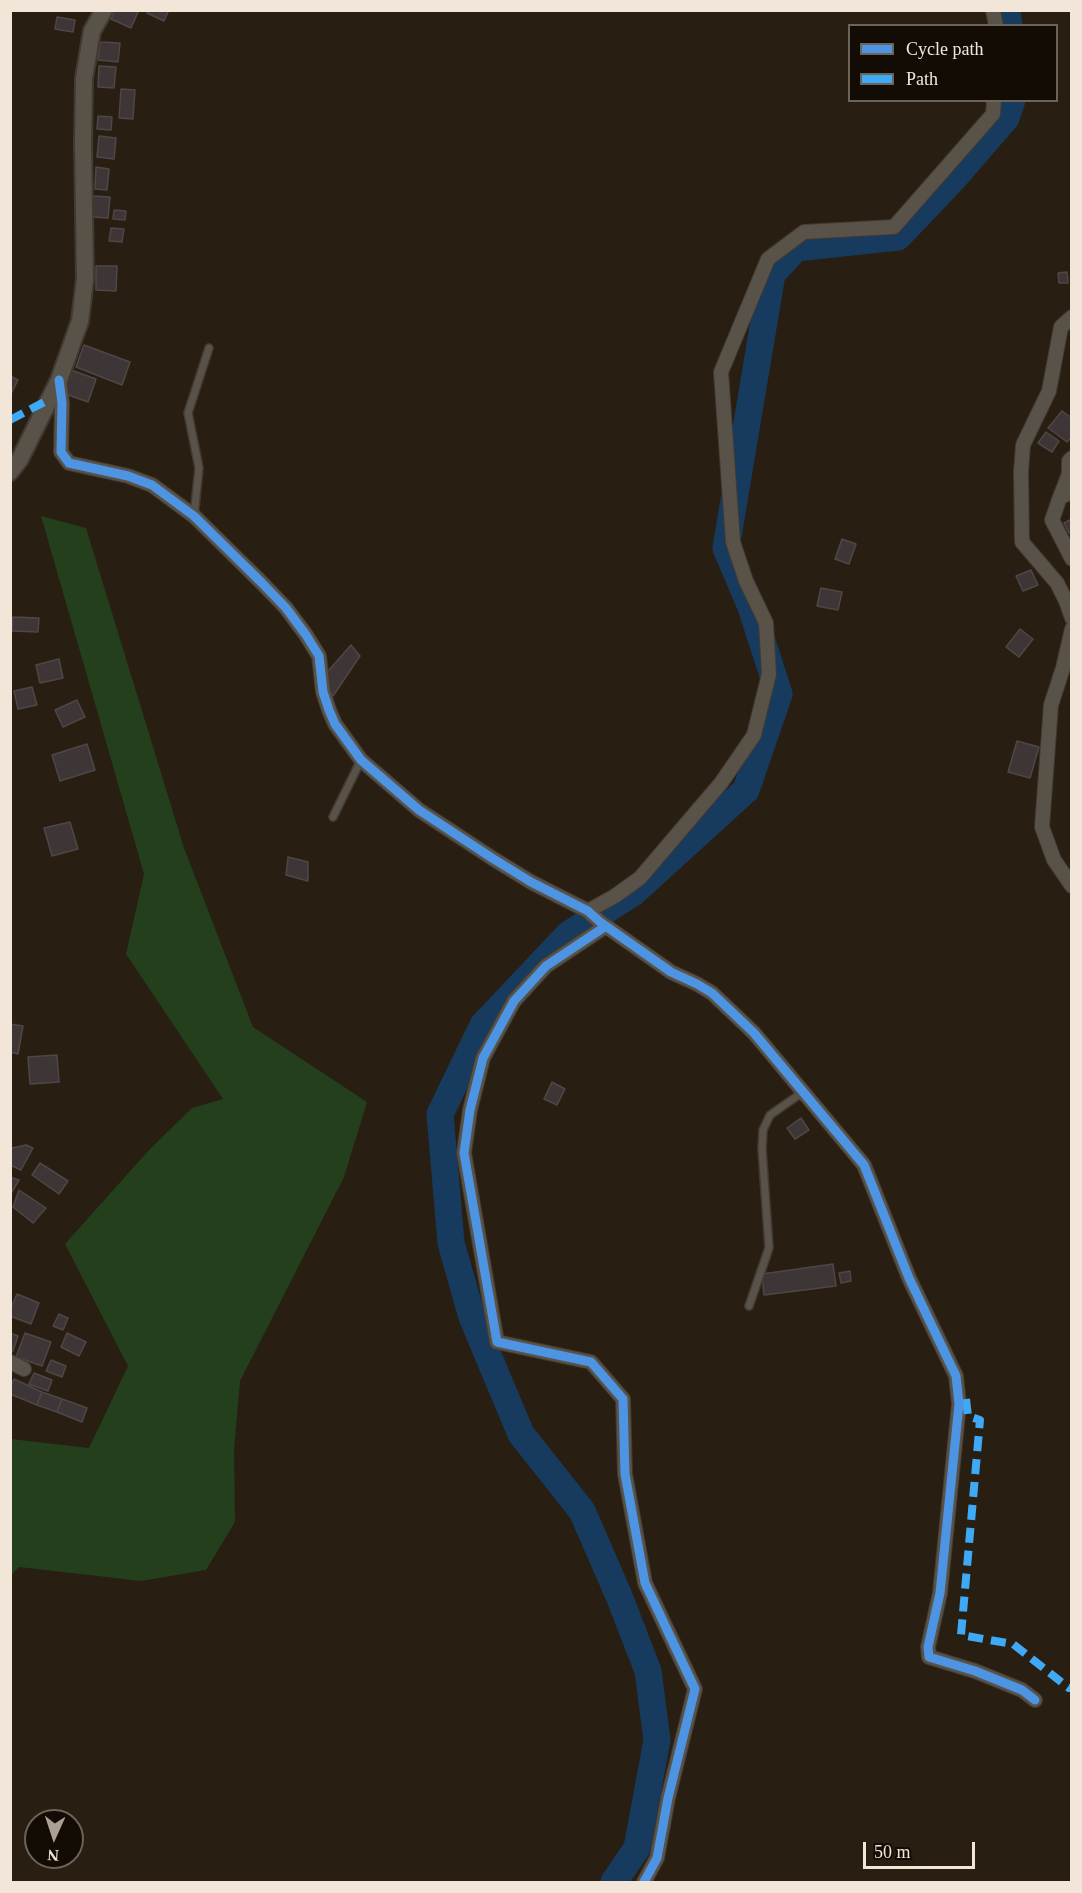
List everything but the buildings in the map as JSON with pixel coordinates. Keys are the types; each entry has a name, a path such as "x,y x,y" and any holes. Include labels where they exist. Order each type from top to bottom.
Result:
{"street":[{"path":"10,472 20,459 59,380 80,321 85,279 84,78 93,32 104,10"},
{"path":"644,1882 657,1858 668,1797 695,1689 645,1583 625,1474 623,1400 591,1362 497,1342 464,1153 470,1110 483,1058 514,1001 546,966 597,919 615,896 640,878 721,783 754,735 769,674 766,623 746,581 733,542 721,372 768,259 804,232 894,227 993,114 994,102"},
{"path":"1071,317 1061,327 1049,391 1023,445 1021,472 1022,542 1057,583 1071,618"},
{"path":"59,380 62,403 61,452 69,463 128,476 152,485 194,516 286,608 319,656 323,692 329,710 335,724 361,760 419,810 455,834 531,882 597,919 671,972 712,993 754,1034 864,1165 909,1278 956,1376 959,1404 940,1593 928,1647 930,1657 975,1671 1022,1690 1035,1700"},
{"path":"1071,458 1066,495 1052,520 1071,559"},
{"path":"1071,629 1063,668 1051,705 1042,827 1054,860 1071,886"},
{"path":"1051,705 1071,675"},
{"path":"10,1362 24,1369"}],"lane":[{"path":"194,516 199,468 188,413 209,348"},
{"path":"333,817 361,760"},
{"path":"749,1306 769,1248 762,1149 763,1130 770,1115 803,1092"}],"green space":[{"path":"41,516 86,528 184,848 253,1027 367,1102 344,1177 240,1381 234,1450 235,1522 206,1570 141,1581 19,1567 11,1575 11,1439 89,1448 128,1366 65,1244 149,1150 192,1108 223,1099 126,954 144,874"}],"waterway":[{"path":"1007,10 1009,24"},
{"path":"614,1882 637,1848 657,1740 648,1671 582,1511 521,1434 472,1317 451,1243 440,1114 483,1025 569,934 633,893 746,790 779,694 751,607 726,548 772,274 796,248 898,237 955,177 1006,118 1011,102"}],"marked path":[{"path":"10,420 50,399"},
{"path":"966,1399 968,1416 980,1420 961,1635 1013,1644 1072,1688"}],"cycle path":[{"path":"59,380 62,403 61,452 69,463 128,476 152,485 194,516 262,583 286,608 319,656 323,692 329,710 335,724 361,760 419,810 531,882 588,911 671,972 712,993 754,1033 864,1165 909,1278 956,1376 959,1404 940,1593 928,1647 929,1657 975,1671 1022,1690 1035,1700"},
{"path":"606,926 546,966 514,1001 483,1058 470,1110 464,1153 497,1342 591,1362 623,1399 625,1474 645,1583 695,1689 668,1798 657,1858 644,1882"}]}
